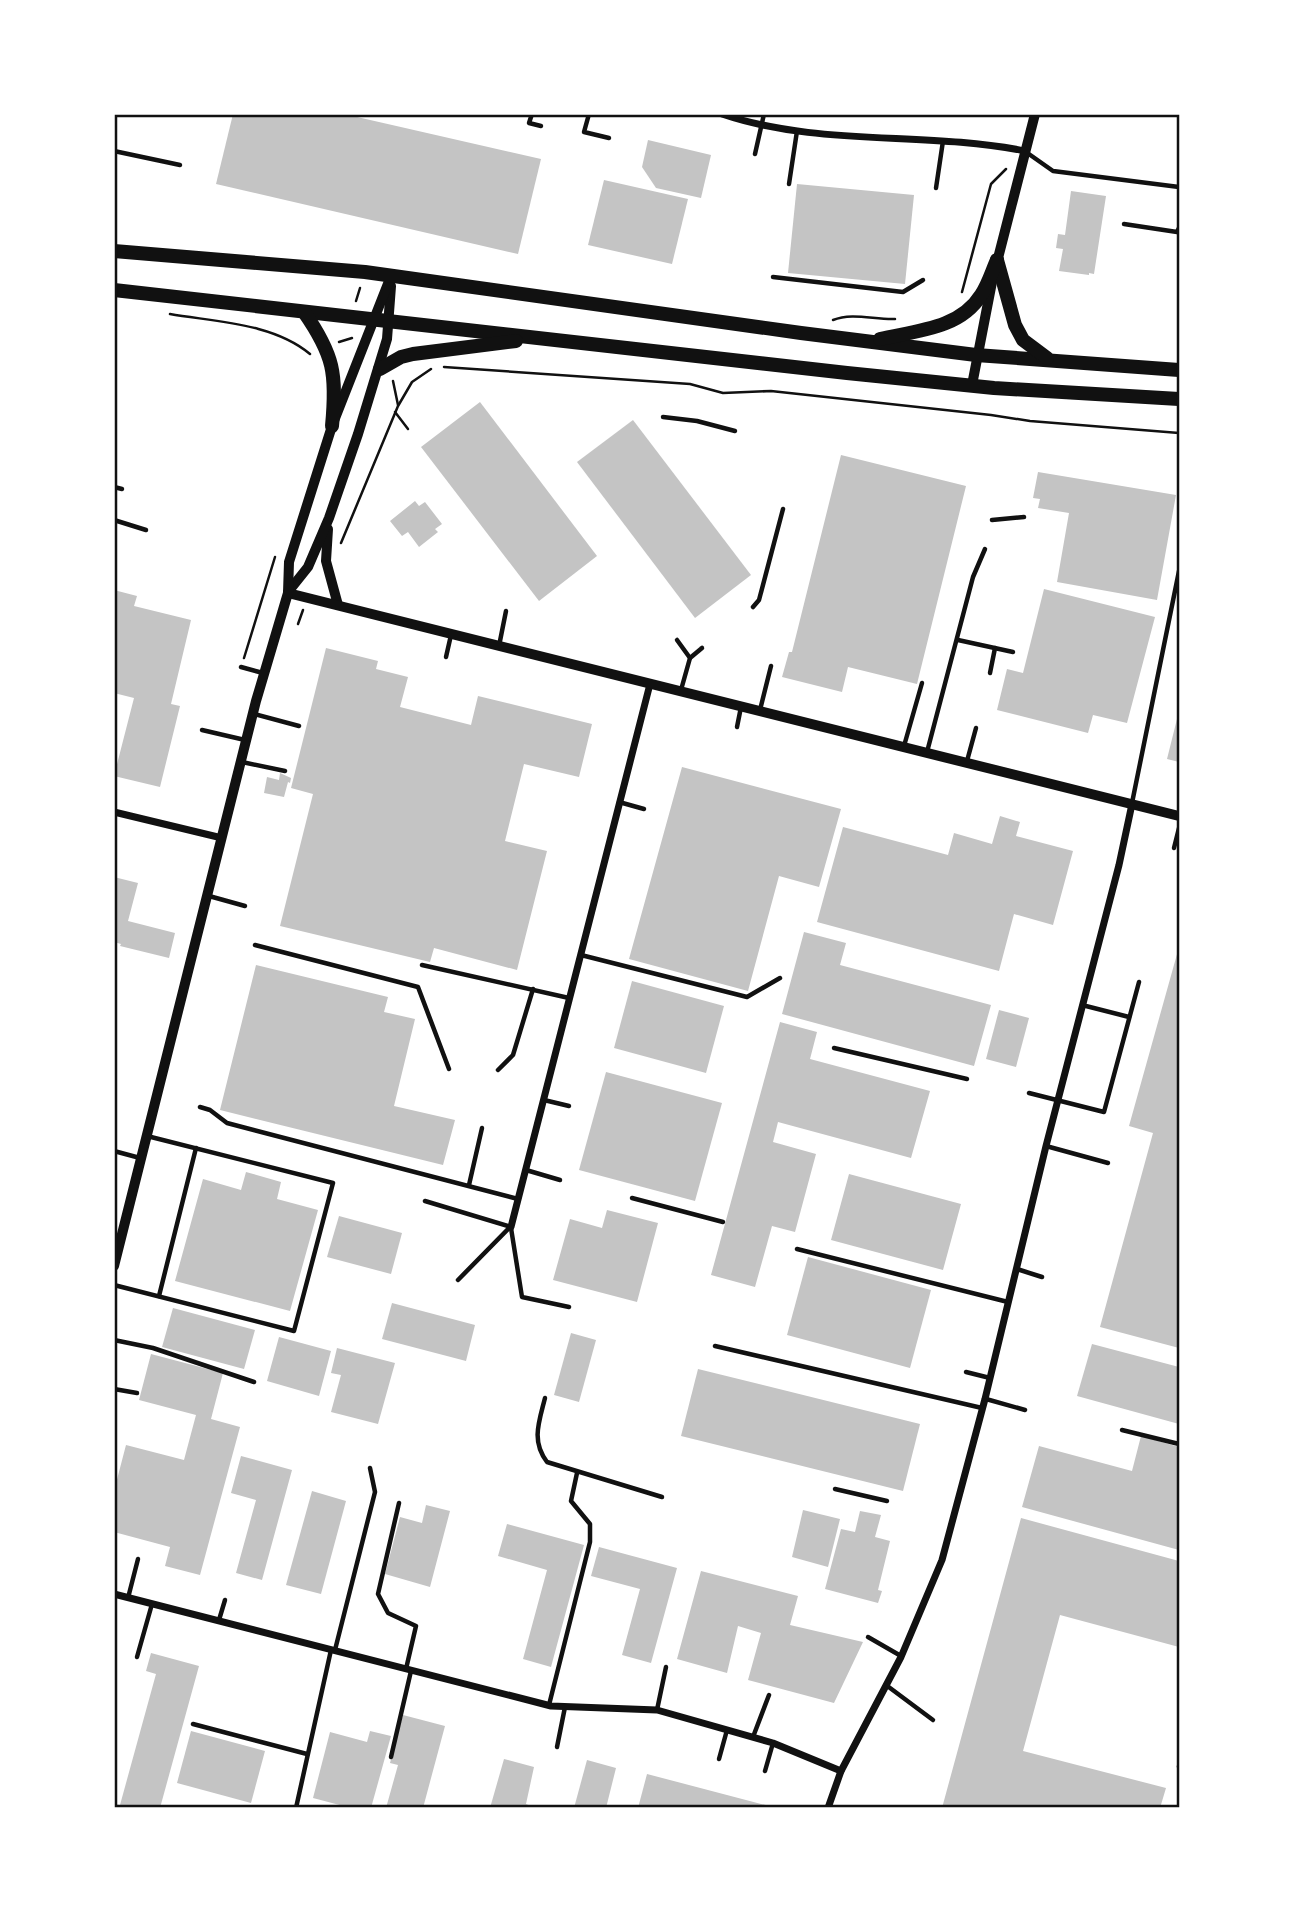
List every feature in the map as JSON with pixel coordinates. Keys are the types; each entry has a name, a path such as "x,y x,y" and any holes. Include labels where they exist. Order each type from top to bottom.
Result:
{"highway":[{"path":"114,251 365,272 976,355 1179,370"},
{"path":"871,342 961,317 981,295 997,260"},
{"path":"997,260 1015,325 1023,341 1049,360"},
{"path":"114,290 972,385 1179,399"},
{"path":"304,312 323,340 332,363 335,392 332,426"},
{"path":"380,369 401,357 413,354 538,338"}],"street":[{"path":"722,114 761,126 797,131 943,141 1025,152"},
{"path":"972,385 997,260 1035,114"},
{"path":"114,1264 246,740 288,593 289,562 332,426 382,321 391,276"},
{"path":"288,593 308,567 380,369 387,340 382,321"},
{"path":"328,518 326,561 338,605"},
{"path":"288,593 1179,816"},
{"path":"511,1227 650,684"},
{"path":"828,1808 841,1771 901,1657 942,1560 985,1399 1132,804"},
{"path":"114,813 222,838"},
{"path":"114,1594 549,1706 657,1710 773,1743 841,1771"}],"lane":[{"path":"532,114 529,124 541,126"},
{"path":"589,114 584,132 609,138"},
{"path":"755,154 764,114"},
{"path":"789,184 797,131"},
{"path":"936,188 943,141"},
{"path":"114,151 180,165"},
{"path":"1025,152 1053,171 1179,187"},
{"path":"1124,224 1177,232 1179,228"},
{"path":"773,277 903,292 923,280"},
{"path":"663,417 697,421 734,431"},
{"path":"114,487 122,489"},
{"path":"753,607 759,600 783,509"},
{"path":"992,520 1024,517"},
{"path":"114,520 146,530"},
{"path":"928,752 973,578 985,549"},
{"path":"1132,804 1179,571"},
{"path":"498,646 506,611"},
{"path":"446,657 452,635"},
{"path":"677,640 690,658"},
{"path":"958,640 1013,652"},
{"path":"990,673 995,648"},
{"path":"681,691 690,658 702,649"},
{"path":"759,710 771,666"},
{"path":"241,667 264,673"},
{"path":"904,747 922,683"},
{"path":"737,727 741,706"},
{"path":"253,714 299,726"},
{"path":"967,763 976,728"},
{"path":"202,730 246,740"},
{"path":"241,762 285,771"},
{"path":"618,801 644,809"},
{"path":"1174,848 1179,828"},
{"path":"207,895 245,905"},
{"path":"255,945 418,987 449,1069"},
{"path":"580,955 747,997 780,978"},
{"path":"422,965 569,998"},
{"path":"1029,1093 1104,1112 1139,982"},
{"path":"498,1070 513,1055 533,989"},
{"path":"1081,1005 1129,1017"},
{"path":"834,1048 967,1079"},
{"path":"543,1099 569,1106"},
{"path":"200,1107 210,1110 227,1123 518,1199"},
{"path":"469,1185 482,1128"},
{"path":"114,1285 294,1331 333,1183 147,1136"},
{"path":"1046,1146 1108,1163"},
{"path":"159,1296 196,1148"},
{"path":"114,1151 141,1159"},
{"path":"525,1170 560,1181"},
{"path":"632,1198 723,1222"},
{"path":"425,1201 511,1227"},
{"path":"458,1280 511,1227"},
{"path":"511,1227 522,1297 569,1307"},
{"path":"797,1249 1008,1302"},
{"path":"1016,1269 1042,1277"},
{"path":"114,1340 153,1348 254,1381"},
{"path":"715,1346 982,1408"},
{"path":"966,1372 990,1378"},
{"path":"114,1389 137,1394"},
{"path":"545,1398 536,1440 547,1462 662,1497"},
{"path":"985,1399 1025,1410"},
{"path":"1122,1430 1179,1444"},
{"path":"296,1808 333,1650 375,1492 370,1468"},
{"path":"549,1706 590,1542 590,1524 571,1501 577,1472"},
{"path":"835,1489 887,1501"},
{"path":"391,1757 416,1626 388,1613 378,1594 399,1503"},
{"path":"128,1598 138,1559"},
{"path":"219,1621 225,1600"},
{"path":"136,1657 152,1604"},
{"path":"869,1637 901,1657"},
{"path":"657,1710 666,1667"},
{"path":"886,1685 933,1720"},
{"path":"753,1737 769,1695"},
{"path":"557,1747 566,1707"},
{"path":"193,1724 307,1754"},
{"path":"719,1759 727,1729"},
{"path":"765,1771 773,1743"}],"path":[{"path":"960,297 991,184"},
{"path":"352,317 365,272"},
{"path":"170,314 233,324 273,334 295,343 310,355"},
{"path":"842,316 879,320 898,318"},
{"path":"339,549 406,390 418,376 442,366 680,383 723,393 771,391 1030,421 1179,433"},
{"path":"395,412 408,429"},
{"path":"241,667 278,548"}],"building":[{"path":"233,114 344,114 541,159 518,254 216,184"},
{"path":"648,140 711,155 701,198 656,188 642,167"},
{"path":"604,180 688,199 672,264 588,245"},
{"path":"797,184 914,195 905,284 788,273"},
{"path":"1071,191 1106,196 1094,274 1059,271 1063,249 1056,248 1058,234 1065,235"},
{"path":"480,402 597,556 539,601 421,447"},
{"path":"633,420 751,575 695,618 577,462"},
{"path":"841,455 966,486 917,684 848,667 842,692 782,677 789,652 792,652"},
{"path":"1038,472 1176,495 1157,600 1057,582 1069,513 1038,508 1040,499 1033,498"},
{"path":"415,501 419,506 425,502 442,524 435,529 438,532 419,547 408,532 402,536 390,521"},
{"path":"1044,589 1155,617 1127,723 1093,715 1088,733 997,710 1007,669 1023,673"},
{"path":"114,590 137,596 134,606 191,620 171,704 180,706 160,787 114,776 134,698 114,693"},
{"path":"326,648 378,661 376,669 408,677 400,707 471,725 478,696 592,724 579,777 524,764 505,841 547,851 517,970 434,948 430,962 280,926 313,794 291,788"},
{"path":"1179,715 1179,762 1167,759"},
{"path":"682,767 841,809 819,887 779,876 748,991 629,959"},
{"path":"280,773 291,778 284,797 264,793 267,777 279,780"},
{"path":"1000,816 1020,822 1016,836 1073,851 1053,925 1014,914 999,971 817,922 843,827 948,855 954,833 992,844"},
{"path":"114,877 138,883 128,921 175,933 169,958 120,946 121,944 114,942"},
{"path":"804,932 846,943 840,965 991,1005 974,1066 782,1014"},
{"path":"1179,947 1179,1348 1100,1327 1153,1133 1129,1126"},
{"path":"256,965 388,997 384,1012 415,1019 394,1106 455,1120 443,1165 220,1110"},
{"path":"632,981 724,1006 706,1073 614,1048"},
{"path":"999,1010 1029,1018 1016,1067 986,1059"},
{"path":"780,1022 817,1032 810,1059 930,1091 911,1158 778,1122 773,1142 816,1154 795,1232 772,1226 755,1287 711,1275"},
{"path":"606,1072 722,1103 695,1201 579,1170"},
{"path":"246,1172 281,1182 277,1199 318,1210 290,1311 175,1281 203,1179 241,1190"},
{"path":"849,1174 961,1204 943,1270 831,1240"},
{"path":"607,1210 658,1223 637,1302 553,1280 570,1219 602,1228"},
{"path":"339,1216 402,1233 391,1274 327,1257"},
{"path":"808,1257 931,1290 910,1368 787,1335"},
{"path":"392,1303 475,1325 466,1361 382,1339"},
{"path":"173,1308 255,1330 244,1369 162,1347"},
{"path":"571,1333 596,1340 579,1402 554,1395"},
{"path":"279,1337 331,1351 319,1396 267,1381"},
{"path":"1092,1344 1179,1367 1179,1424 1077,1396"},
{"path":"337,1348 395,1363 378,1424 331,1412 341,1375 331,1373"},
{"path":"151,1354 223,1373 211,1419 240,1427 200,1575 165,1566 170,1547 114,1532 114,1491 126,1445 184,1460 196,1415 139,1400"},
{"path":"698,1369 920,1424 903,1491 681,1436"},
{"path":"1141,1436 1179,1447 1179,1550 1022,1507 1039,1446 1132,1471"},
{"path":"241,1456 292,1470 262,1580 236,1573 256,1500 231,1493"},
{"path":"312,1491 346,1501 321,1594 286,1585"},
{"path":"426,1505 450,1511 430,1587 385,1574 400,1517 422,1523"},
{"path":"803,1510 840,1519 828,1567 792,1557"},
{"path":"860,1511 881,1515 875,1537 890,1541 878,1590 882,1591 878,1603 825,1589 841,1529 855,1532"},
{"path":"1021,1518 1179,1561 1179,1647 1060,1615 1023,1751 1166,1788 1160,1808 942,1808"},
{"path":"507,1524 584,1545 551,1667 523,1659 547,1570 498,1556"},
{"path":"599,1547 677,1568 651,1663 622,1655 640,1589 591,1576"},
{"path":"701,1571 798,1596 790,1625 863,1642 834,1703 748,1680 761,1633 738,1626 727,1673 677,1659"},
{"path":"151,1653 199,1666 160,1808 114,1808 114,1804 120,1805 156,1674 146,1671"},
{"path":"403,1715 445,1726 423,1808 386,1808 398,1765 390,1763"},
{"path":"191,1731 265,1751 251,1803 177,1783"},
{"path":"370,1731 391,1736 371,1808 351,1808 313,1798 330,1732 367,1742"},
{"path":"504,1759 534,1767 526,1804 536,1808 490,1808"},
{"path":"587,1760 616,1768 606,1808 574,1808"},
{"path":"647,1774 773,1807 638,1808"}]}
